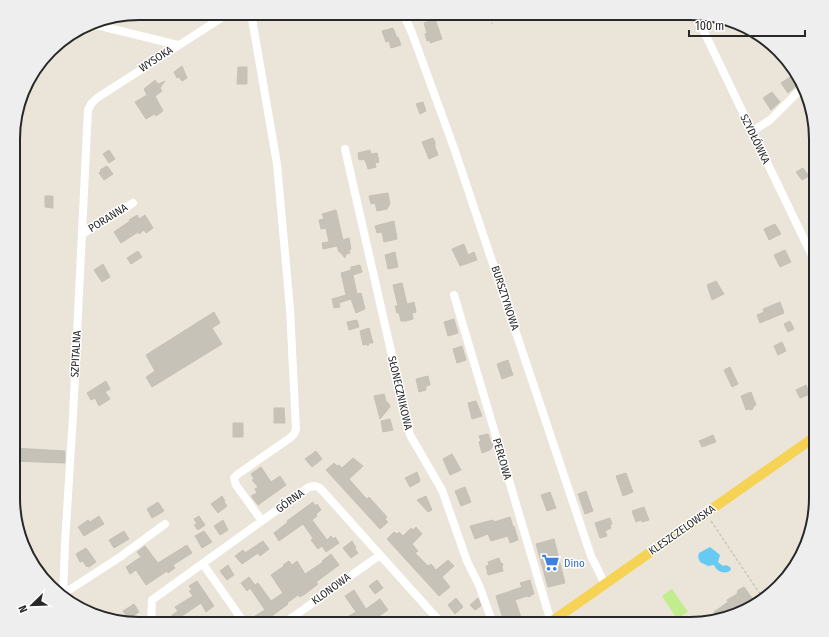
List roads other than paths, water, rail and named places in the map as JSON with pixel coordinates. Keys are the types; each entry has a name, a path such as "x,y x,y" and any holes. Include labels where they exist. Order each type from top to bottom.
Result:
{"main road":[{"name":"KLESZCZELOWSKA","path":"558,617 809,441"}],"street":[{"name":"WYSOKA","path":"88,110 97,98 218,20"},
{"path":"252,20 277,164 290,309 296,429 290,438 234,478 236,485 262,521"},
{"name":"BURSZTYNOWA","path":"406,20 459,162 591,556 605,584"},
{"name":"SZYDŁÓWKA","path":"698,20 809,250"},
{"path":"101,26 178,45"},
{"path":"751,132 770,120 799,91"},
{"name":"SZPITALNA","path":"63,589 88,110"},
{"name":"SŁONECZNIKOWA","path":"345,149 410,435 442,490 467,561 479,585 490,617"},
{"name":"PORANNA","path":"82,234 133,203"},
{"name":"PERŁOWA","path":"454,295 547,617"},
{"name":"GÓRNA","path":"151,617 152,600 309,487 315,486 320,488 436,617"},
{"path":"67,592 120,558 165,524"},
{"name":"KLONOWA","path":"293,617 380,555"},
{"path":"203,564 240,617"}],"water":[{"path":"710,547 720,555 718,562 723,566 726,565 730,567 731,570 729,572 721,572 714,565 708,566 700,562 698,557 699,553"}],"place":[{"name":"Dino","path":"551,563"}]}
